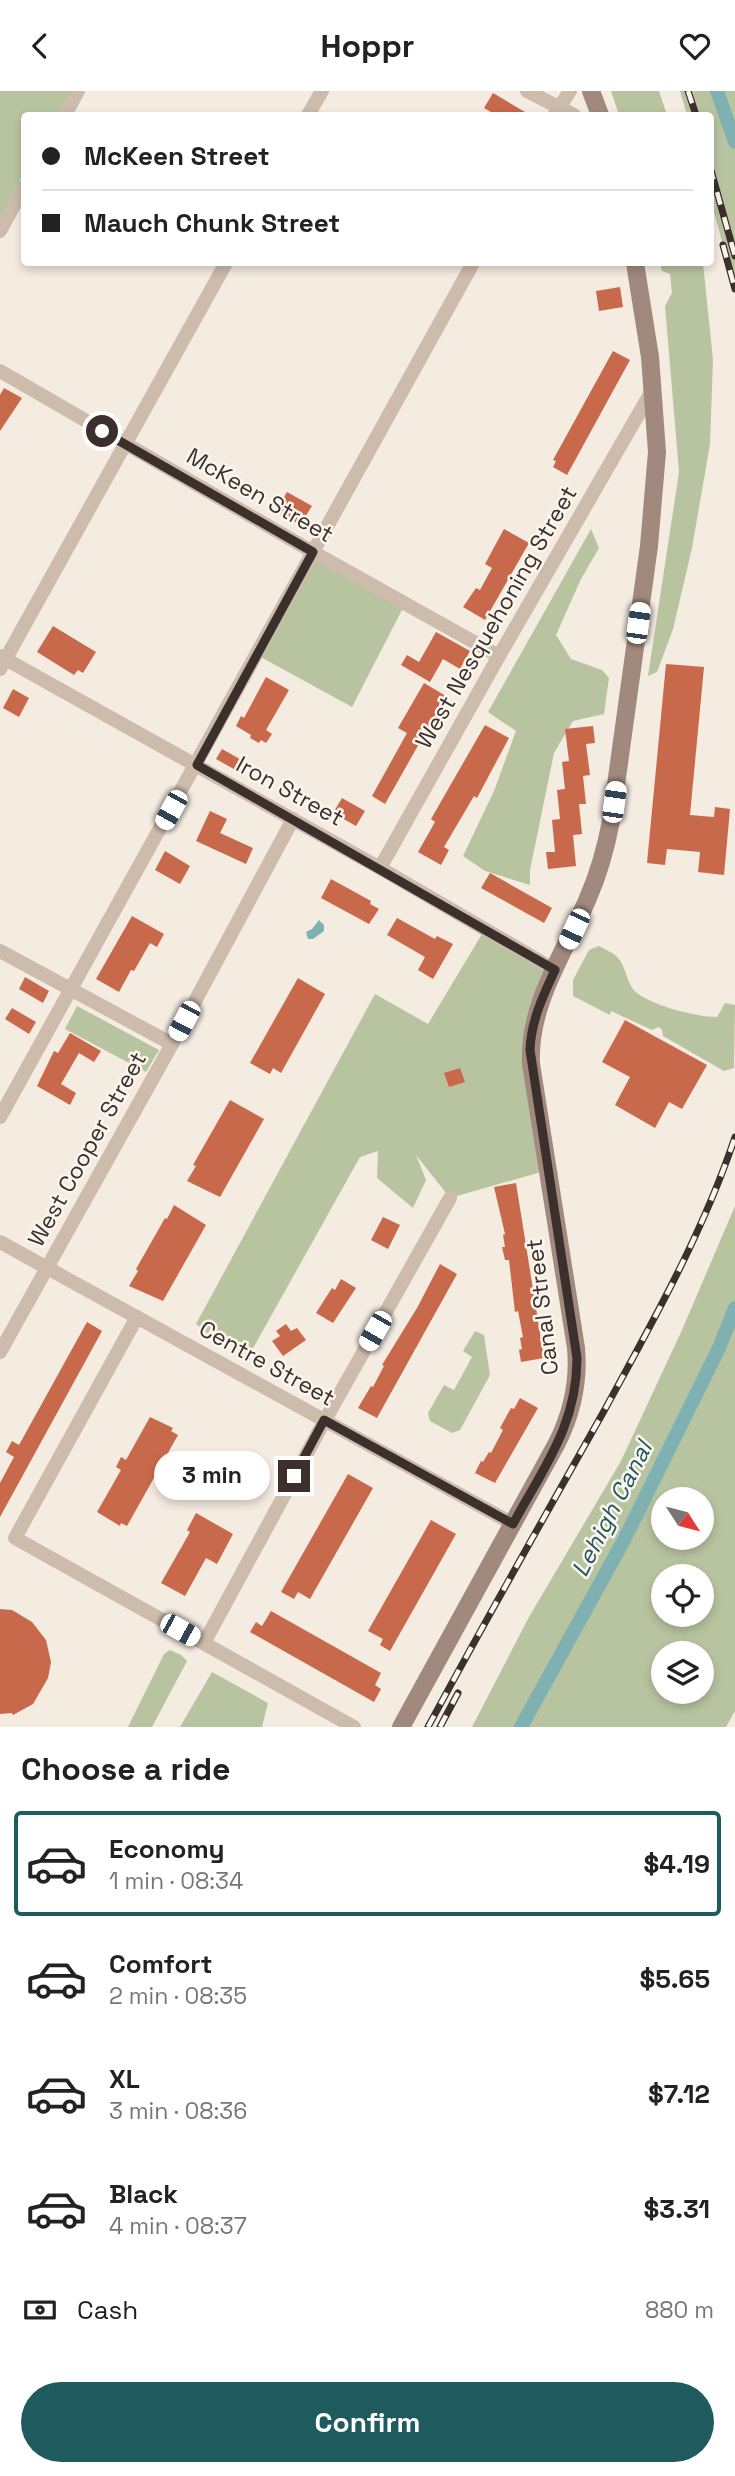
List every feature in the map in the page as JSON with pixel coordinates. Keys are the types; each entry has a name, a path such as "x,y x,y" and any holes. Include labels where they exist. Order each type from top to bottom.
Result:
{"street":[{"path":"67,112 78,91"},
{"path":"310,112 322,91"},
{"path":"527,91 556,112 570,91"},
{"path":"591,91 599,112"},
{"path":"0,232 21,193"},
{"path":"2,661 224,266"},
{"path":"0,1117 197,765 470,266"},
{"name":"Canal Street","path":"401,1727 565,1428 571,1410 576,1378 575,1338 531,1064 530,1041 533,1023 596,879 611,821 654,500 657,442 653,389 635,266"},
{"name":"McKeen Street","path":"0,371 499,656"},
{"name":"West Nesquehoning Street","path":"380,868 653,389"},
{"name":"Iron Street","path":"2,661 197,765 555,970"},
{"name":"West Cooper Street","path":"0,1352 172,1044 293,819"},
{"path":"0,951 172,1044"},
{"path":"204,1643 324,1420 450,1198"},
{"name":"Centre Street","path":"0,1242 513,1524"},
{"path":"137,1317 15,1538 354,1727"}],"green space":[{"path":"0,91 71,91 59,112 21,112 21,178 0,217"},
{"path":"611,91 659,91 666,112 618,112"},
{"path":"680,91 735,91 735,289 714,212 714,112 686,112"},
{"path":"661,266 703,266 713,360 710,444 692,548 673,629 657,672 648,676 679,472 665,306 672,293 670,274 662,271"},
{"path":"591,529 599,548 581,579 556,635 571,659 602,670 609,678 604,714 573,721 554,753 530,870 530,885 485,871 463,856 494,791 516,731 488,712"},
{"path":"313,552 405,604 352,707 257,655"},
{"path":"485,929 555,970 530,1050 548,1170 450,1198 416,1155 426,1180 413,1208 377,1178 378,1151 360,1157 252,1350 216,1340 196,1324 375,994 428,1024"},
{"path":"599,946 618,958 633,989 644,998 687,1013 708,1017 717,1017 725,1003 735,1005 734,1068 724,1071 663,1036 662,1029 658,1027 652,1030 611,1011 610,1015 573,996 573,980 589,950"},
{"path":"77,1006 159,1050 146,1072 65,1029"},
{"path":"735,1206 735,1711 726,1727 472,1727 529,1617 621,1461 682,1330"},
{"path":"475,1331 484,1335 490,1375 460,1430 452,1433 430,1421 428,1413 444,1385 454,1390 472,1357 463,1351"},
{"path":"170,1650 187,1661 152,1727 128,1727 164,1654"},
{"path":"212,1672 268,1703 262,1727 180,1727"}],"water":[{"path":"319,920 324,925 324,931 313,939 308,939 306,932"}],"building":[{"path":"493,93 525,112 491,112 484,108"},
{"path":"620,287 623,307 599,311 596,291"},
{"path":"613,351 630,360 567,475 553,467 556,461 553,460"},
{"path":"4,388 22,398 0,431 0,395"},
{"path":"287,492 312,506 300,525 276,511"},
{"path":"504,529 529,543 485,620 463,607 476,588 480,590 492,568 485,564"},
{"path":"53,626 96,652 83,673 78,670 74,675 37,652"},
{"path":"436,632 470,651 460,669 443,659 430,682 401,665 407,655 419,662"},
{"path":"666,664 704,667 690,815 714,817 715,807 730,809 724,875 698,872 700,852 667,849 665,865 647,863"},
{"path":"266,677 289,690 266,730 272,734 266,743 261,740 259,743 236,726 241,716 244,718"},
{"path":"424,683 446,696 385,804 372,796 407,733 398,728"},
{"path":"13,689 29,698 19,717 3,708"},
{"path":"485,725 509,738 477,798 474,796 444,847 449,850 441,865 418,852 435,822 431,819"},
{"path":"593,726 595,743 586,744 590,775 583,776 586,804 579,804 582,834 573,835 576,866 548,869 546,852 555,852 552,820 560,819 557,790 565,789 562,762 569,761 565,729"},
{"path":"222,749 245,762 239,772 216,759"},
{"path":"342,798 365,811 356,826 333,813"},
{"path":"210,811 227,819 220,833 253,848 246,864 196,841"},
{"path":"165,851 190,866 180,884 155,870"},
{"path":"490,873 552,908 544,923 481,888"},
{"path":"331,879 371,901 370,904 379,909 369,924 321,898"},
{"path":"132,916 164,934 157,947 150,943 119,992 96,979"},
{"path":"397,918 435,939 437,936 453,944 433,979 418,970 425,957 387,935"},
{"path":"25,977 49,991 43,1003 19,989"},
{"path":"298,978 325,994 281,1073 273,1068 270,1074 250,1063"},
{"path":"12,1008 36,1022 29,1034 5,1019"},
{"path":"625,1020 707,1065 682,1109 669,1102 655,1128 615,1105 630,1077 602,1062"},
{"path":"70,1033 101,1051 94,1062 79,1053 61,1084 76,1093 70,1105 37,1086 54,1051 58,1053"},
{"path":"460,1068 465,1082 449,1087 444,1073"},
{"path":"230,1100 264,1119 220,1197 187,1181 196,1166 193,1165"},
{"path":"516,1183 544,1358 521,1362 519,1350 522,1349 520,1338 523,1337 518,1311 515,1312 509,1260 505,1260 502,1247 505,1247 505,1234 494,1187"},
{"path":"174,1205 206,1225 163,1301 129,1286 138,1271 136,1269"},
{"path":"383,1217 400,1225 388,1249 371,1240"},
{"path":"440,1264 457,1274 377,1418 358,1408 371,1386 373,1387 384,1366 382,1365"},
{"path":"341,1279 356,1288 333,1323 316,1313"},
{"path":"87,1322 102,1331 0,1517 0,1483 14,1457 6,1452 12,1441 19,1445"},
{"path":"286,1324 291,1331 297,1328 306,1340 283,1356 272,1341 280,1336 276,1331"},
{"path":"520,1398 538,1408 495,1483 475,1473 481,1461 491,1453 503,1430 500,1428"},
{"path":"150,1417 173,1428 171,1431 178,1435 127,1526 121,1523 120,1526 97,1512 121,1470 116,1467 121,1457 126,1460"},
{"path":"348,1474 373,1488 310,1599 298,1592 294,1599 281,1592"},
{"path":"196,1513 233,1534 217,1564 206,1558 185,1596 161,1583 190,1532 187,1530"},
{"path":"431,1520 456,1534 390,1651 380,1645 383,1639 368,1631"},
{"path":"0,1609 12,1610 32,1622 46,1640 51,1662 48,1678 33,1704 13,1715 0,1714"},
{"path":"271,1611 381,1673 375,1685 381,1689 374,1702 250,1632 256,1622 262,1626"}],"waterway":[{"name":"Lehigh Canal","path":"717,91 735,142"},
{"name":"Lehigh Canal","path":"521,1727 624,1540 719,1348 735,1308"}],"railway":[{"path":"688,91 695,112"},
{"path":"714,181 735,256"},
{"path":"723,245 735,289"},
{"path":"428,1727 658,1311 708,1208 735,1137"},
{"path":"440,1727 458,1693"}],"route":[{"path":"102,431 313,552 197,765 555,970 536,1013 530,1050 577,1358 573,1401 569,1418 557,1443 513,1524 324,1420 294,1476"}]}
